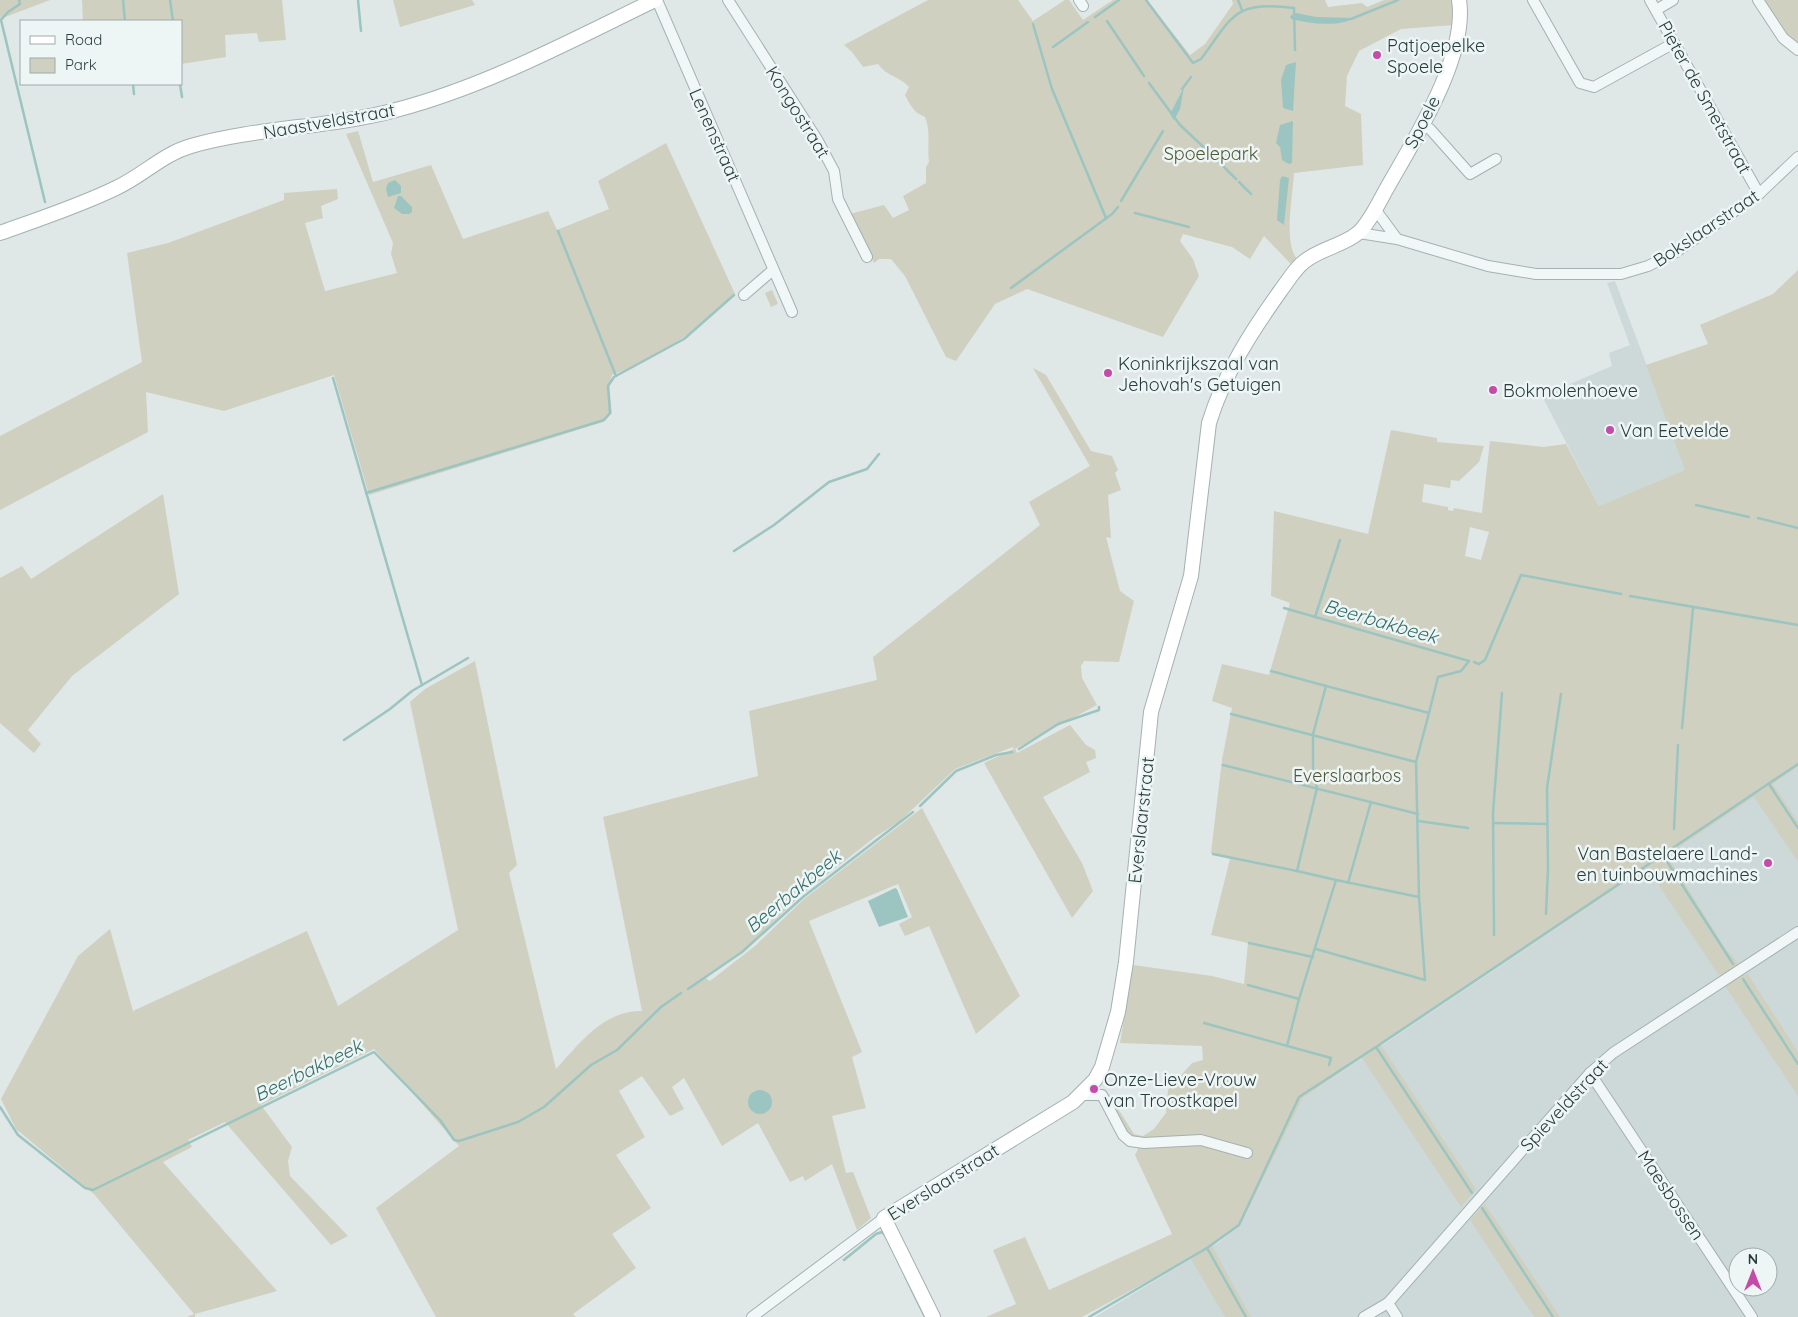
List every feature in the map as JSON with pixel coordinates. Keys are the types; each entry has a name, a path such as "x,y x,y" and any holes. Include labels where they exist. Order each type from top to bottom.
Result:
{"street":[{"name":"Naastveldstraat","path":"0,232 117,188 166,156 192,146 225,138 363,118 467,88 514,68 656,0"},
{"name":"Lenenstraat","path":"656,0 792,312"},
{"name":"Kongostraat","path":"728,0 818,141 834,171 838,199 867,257"},
{"path":"1533,0 1580,84 1586,86 1594,87 1674,43"},
{"name":"Pieter de Smetstraat","path":"1650,0 1760,194"},
{"path":"1656,10 1673,0"},
{"path":"1758,0 1784,38 1797,49"},
{"name":"Spoele","path":"1375,209 1433,105 1454,50 1462,1"},
{"path":"1422,125 1430,129 1470,174 1496,159"},
{"name":"Bokslaarstraat","path":"1359,233 1397,239 1488,266 1536,274 1622,274 1648,266 1676,252 1760,194 1798,157"},
{"path":"1359,233 1375,209 1397,239"},
{"name":"Everslaarstraat","path":"752,1317 884,1218 1082,1095 1095,1080 1112,1037 1123,986 1151,712 1191,576 1209,423 1215,403 1238,356 1261,318 1300,265 1318,252 1359,233"},
{"path":"744,296 773,270"},
{"name":"Spieveldstraat","path":"1364,1317 1388,1303 1590,1073 1613,1053 1798,932"},
{"name":"Maesbossen","path":"1590,1073 1752,1317"},
{"path":"1095,1080 1123,1135 1130,1141 1144,1143 1201,1140 1247,1153"},
{"path":"1082,1095 1102,1095"},
{"path":"884,1218 933,1317"},
{"path":"1388,1303 1397,1317"}],"shaded area":[{"path":"1615,281 1686,470 1599,506 1542,396 1612,366 1609,353 1630,345 1607,283"},
{"path":"1798,767 1798,1317 1095,1317 1219,1242 1242,1222 1303,1098"}],"green space":[{"path":"0,0 50,0 0,19"},
{"path":"82,0 282,0 286,40 259,42 257,33 225,35 226,57 182,64 182,20 83,20"},
{"path":"393,0 472,0 475,5 400,27"},
{"name":"Spoelepark","path":"928,0 1018,0 1033,21 1065,0 1069,0 1083,20 1113,0 1147,0 1190,55 1205,44 1233,4 1232,0 1325,0 1328,7 1362,3 1367,7 1384,0 1454,0 1454,25 1401,29 1359,51 1347,76 1345,106 1361,114 1363,165 1294,173 1290,241 1297,259 1291,264 1264,236 1250,259 1232,247 1183,234 1180,241 1193,259 1199,276 1163,337 1027,289 995,304 956,361 946,357 905,276 891,259 879,259 874,263 850,214 884,205 893,218 909,210 903,196 926,183 926,167 929,162 928,133 925,117 915,111 905,95 909,87 878,64 863,67 844,45"},
{"path":"1761,0 1798,0 1798,44 1785,36"},
{"path":"358,131 373,182 431,165 463,239 548,211 557,230 609,209 598,181 666,143 735,294 693,331 678,341 646,360 612,375 609,386 612,413 603,422 369,495 334,375 224,411 146,392 148,432 0,510 0,436 142,362 127,253 168,243 284,200 284,193 337,189 338,199 321,206 323,218 305,223 325,291 397,273 391,254 393,243 346,134"},
{"name":"Everslaarbos","path":"1798,270 1798,767 1773,784 1798,822 1798,862 1754,797 1667,855 1725,948 1737,962 1737,965 1722,976 1718,974 1647,868 1381,1045 1476,1189 1461,1207 1362,1058 1303,1098 1242,1222 1212,1246 1251,1317 1225,1317 1191,1259 1203,1251 1082,1317 986,1317 1016,1304 993,1250 1025,1237 1049,1290 1172,1234 1135,1155 1139,1147 1099,1098 1108,1093 1134,1134 1143,1136 1154,1129 1166,1113 1168,1090 1192,1063 1203,1060 1202,1046 1120,1043 1133,965 1212,976 1244,984 1248,943 1211,935 1230,859 1211,853 1222,760 1232,708 1212,701 1222,664 1269,675 1290,603 1271,596 1274,511 1368,534 1391,430 1437,438 1437,442 1484,446 1479,462 1459,481 1451,480 1450,488 1424,484 1422,502 1448,507 1448,510 1453,511 1454,508 1482,513 1490,441 1543,447 1566,444 1599,506 1685,470 1646,365 1708,344 1700,325 1773,294","holes":["1470,527 1489,532 1481,560 1465,556"]},
{"path":"772,290 778,304 771,307 765,293"},
{"path":"1033,368 1046,375 1091,451 1112,456 1118,470 1115,473 1121,490 1108,495 1111,538 1106,537 1120,591 1134,601 1119,662 1084,661 1081,666 1082,678 1097,705 1015,749 1017,753 1070,725 1086,745 1095,750 1096,758 1086,762 1090,772 1043,797 1082,863 1093,891 1072,918 984,763 1014,749 1013,747 955,769 900,821 875,837 800,896 746,948 704,977 710,981 755,946 804,899 922,808 1020,996 976,1034 929,926 905,936 899,924 912,917 898,884 809,921 862,1052 852,1057 866,1108 832,1116 846,1173 853,1172 871,1218 857,1230 832,1164 805,1181 803,1176 790,1182 758,1123 722,1146 684,1078 672,1087 684,1109 670,1116 642,1076 619,1091 645,1137 616,1155 651,1208 612,1234 636,1268 573,1314 576,1317 436,1317 376,1208 459,1146 374,1049 261,1105 292,1147 288,1161 290,1176 348,1236 331,1245 225,1122 188,1140 192,1147 163,1162 277,1291 195,1314 195,1317 187,1317 194,1314 94,1194 16,1129 1,1099 78,956 110,929 133,1011 307,931 338,1006 458,930 410,702 425,689 475,661 517,865 509,873 556,1069 584,1039 604,1022 628,1012 642,1011 603,817 758,776 749,711 877,680 873,657 1040,525 1029,502 1090,466"},
{"path":"163,494 179,594 72,676 28,730 41,744 34,753 0,723 0,578 22,566 31,579"},
{"path":"1748,974 1798,1052 1798,1096 1725,986 1738,977"},
{"path":"1485,1204 1560,1317 1534,1317 1470,1220"}],"water":[{"path":"1296,13 1316,17 1354,18 1340,23 1314,23 1291,19 1290,16"},
{"path":"1296,62 1293,111 1283,108 1281,80 1286,65"},
{"path":"1184,87 1180,109 1174,120 1170,114"},
{"path":"1293,121 1292,163 1289,164 1282,160 1280,147 1276,143 1280,125"},
{"path":"1282,176 1289,178 1284,225 1277,220 1280,180"},
{"path":"395,180 401,186 401,193 388,197 386,189 388,183"},
{"path":"398,196 401,196 412,207 412,212 402,214 394,208"},
{"path":"895,888 908,917 879,927 868,901"},
{"path":"760,1090 768,1094 772,1102 768,1110 760,1114 752,1110 748,1102 752,1094"}],"waterway":[{"path":"19,0 20,4 8,12 1,20 45,202"},
{"path":"123,0 125,20"},
{"path":"170,0 173,20"},
{"path":"358,0 361,31"},
{"path":"1095,17 1119,0"},
{"path":"1146,0 1193,63 1201,59 1237,14 1247,9 1259,7 1294,8 1295,50"},
{"path":"1238,0 1242,10"},
{"path":"1351,19 1398,0"},
{"path":"1107,21 1144,76"},
{"path":"1053,47 1088,22"},
{"path":"1033,24 1052,89 1106,218"},
{"path":"1182,89 1191,77"},
{"path":"1149,83 1180,125 1211,154"},
{"path":"133,85 134,94"},
{"path":"180,85 182,97"},
{"path":"1121,201 1163,131"},
{"path":"1215,158 1236,179"},
{"path":"1239,182 1251,194"},
{"path":"1011,288 1112,214 1118,207"},
{"path":"1135,213 1189,227"},
{"path":"558,231 616,376"},
{"path":"366,493 604,420 610,413 608,386 614,377 684,339 734,295"},
{"path":"333,378 422,685"},
{"path":"734,551 774,525 829,482 867,469 879,454"},
{"path":"1696,505 1749,517"},
{"path":"1758,518 1798,528"},
{"path":"1315,617 1340,540"},
{"name":"Beerbakbeek","path":"1474,662 1479,664 1485,660 1521,575 1621,594"},
{"name":"Beerbakbeek","path":"1630,596 1798,625"},
{"path":"1284,608 1469,661 1461,671 1438,677 1429,713 1326,686 1313,734 1313,770 1317,788 1297,871 1336,880 1299,999 1287,1046"},
{"path":"1682,728 1693,608"},
{"path":"344,740 390,709 412,691 468,658"},
{"path":"1271,671 1326,686"},
{"path":"1494,935 1493,813 1502,693"},
{"path":"1546,914 1548,868 1547,788 1561,694"},
{"name":"Beerbakbeek","path":"1019,749 1058,724 1099,710 1099,707"},
{"path":"1316,949 1425,980 1419,897 1416,762 1429,713"},
{"path":"1231,714 1416,762"},
{"path":"1674,829 1678,745"},
{"name":"Beerbakbeek","path":"920,806 956,771 996,755 1012,752"},
{"path":"1472,1193 1376,1047 1798,764"},
{"path":"1223,765 1418,814"},
{"path":"1769,784 1798,828"},
{"path":"1348,883 1371,802"},
{"name":"Beerbakbeek","path":"688,989 742,952 803,897 913,812"},
{"path":"1418,821 1468,828"},
{"path":"1493,823 1547,824"},
{"path":"1213,854 1297,871"},
{"path":"1663,855 1733,964"},
{"path":"1336,880 1419,897"},
{"path":"1249,943 1313,957"},
{"path":"1743,979 1798,1064"},
{"path":"1248,985 1299,999"},
{"name":"Beerbakbeek","path":"0,1107 18,1135 85,1188 93,1190 374,1052 440,1120 454,1140 459,1141 518,1122 544,1107 591,1065 617,1050 661,1007 681,993"},
{"path":"1204,1023 1331,1058 1329,1065"},
{"path":"1246,1317 1207,1248 1239,1225 1299,1097 1376,1047"},
{"path":"1482,1208 1553,1317"},
{"path":"844,1260 876,1234 882,1232 886,1236"},
{"path":"1089,1317 1207,1248"},
{"path":"905,1276 925,1317"}],"place":[{"name":"Patjoepelke Spoele","path":"1377,55"},
{"name":"Koninkrijkszaal van Jehovah's Getuigen","path":"1108,373"},
{"name":"Bokmolenhoeve","path":"1493,390"},
{"name":"Van Eetvelde","path":"1610,430"},
{"name":"Van Bastelaere Land- en tuinbouwmachines","path":"1768,863"},
{"name":"Onze-Lieve-Vrouw van Troostkapel","path":"1094,1089"}]}
